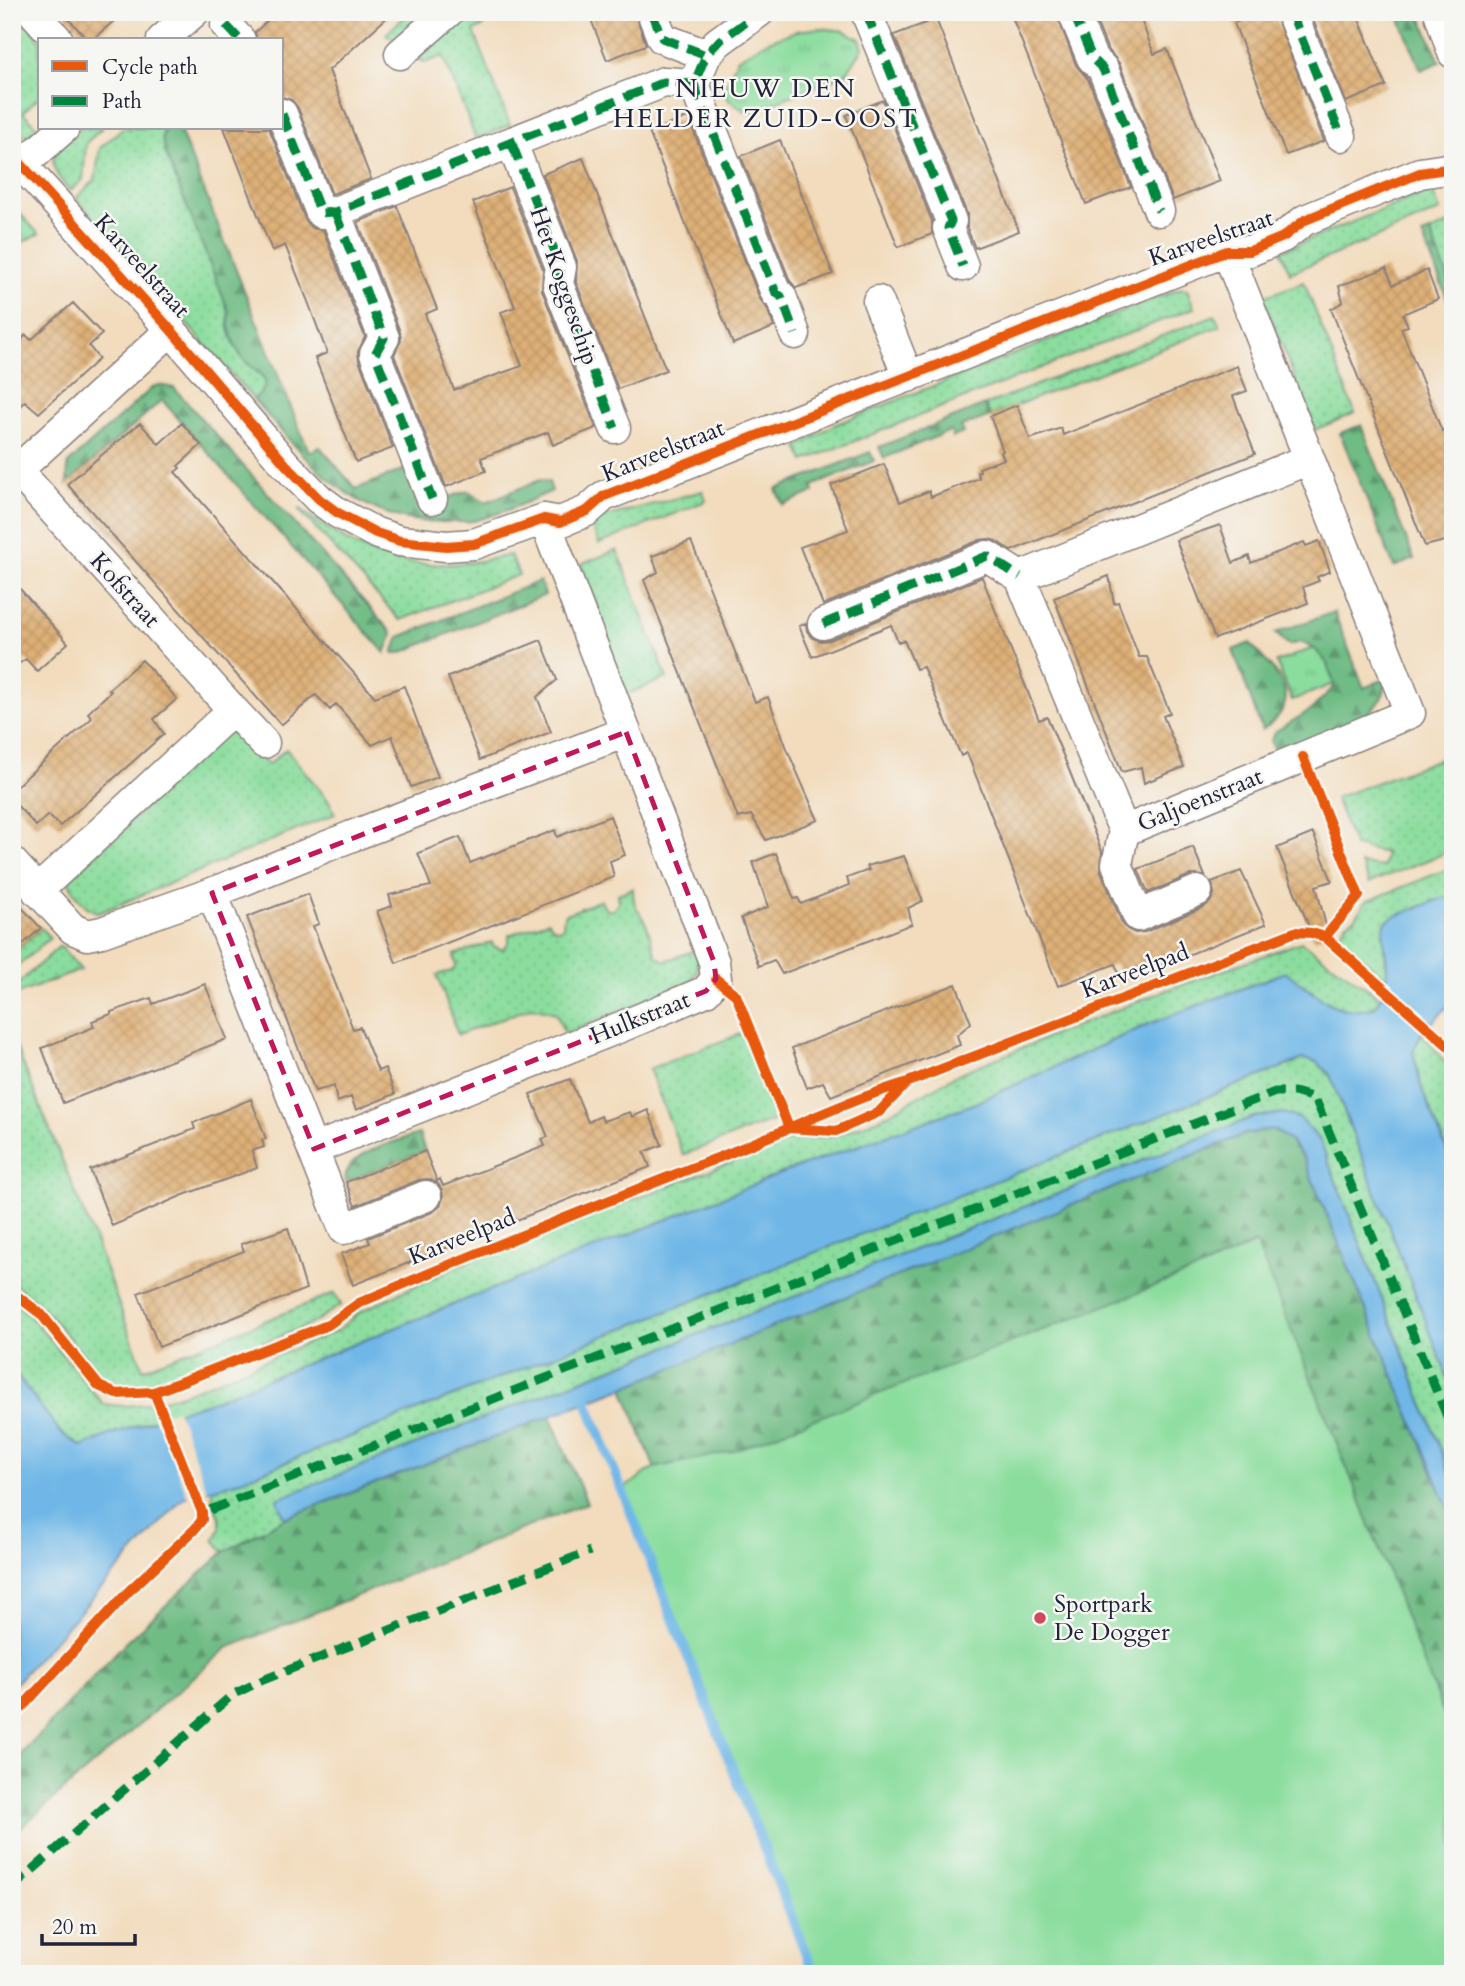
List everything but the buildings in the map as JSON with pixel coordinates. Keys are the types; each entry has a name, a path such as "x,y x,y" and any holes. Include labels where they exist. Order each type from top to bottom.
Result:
{"street":[{"path":"33,12 56,38"},
{"path":"164,38 194,12"},
{"path":"400,54 448,12"},
{"path":"652,12 662,38 706,55"},
{"path":"759,12 718,42 706,55 694,84 776,293 781,296 795,334"},
{"path":"866,12 951,221 948,228 963,266"},
{"path":"1073,12 1092,58 1103,69 1159,211"},
{"path":"1291,12 1337,125"},
{"path":"1441,13 1453,52"},
{"path":"284,119 321,213 335,212 664,82 694,84"},
{"path":"17,160 61,130"},
{"name":"Het Koggeschip","path":"512,144 561,267 558,284 615,428"},
{"name":"Karveelstraat","path":"17,160 319,499 366,528 400,541 446,546 474,544 544,519 560,522 587,511 604,496 1227,251 1250,251 1283,237 1305,220 1420,173 1453,168"},
{"path":"335,212 384,338 375,354 432,499"},
{"name":"Galjoenstraat","path":"1020,577 1124,831 1410,713 1227,251"},
{"path":"878,301 908,377"},
{"name":"Kofstraat","path":"171,330 15,472 264,743"},
{"path":"823,624 987,556 1020,577 1309,459"},
{"name":"Hulkstraat","path":"314,1149 706,991 716,979 714,962 544,519"},
{"path":"37,891 233,710"},
{"path":"12,862 73,929 87,934 102,933 626,732"},
{"path":"1124,831 1117,864 1138,916 1197,891"},
{"path":"212,893 344,1229 426,1196"}],"highlighted area":[{"path":"626,732 714,962 716,979 706,991 314,1149 212,893"}],"green space":[{"path":"410,12 429,12 397,41 386,34"},
{"path":"468,12 493,13 481,17 484,26 474,31 510,125 476,139 443,56 424,63 419,59"},
{"path":"1397,12 1419,12 1440,62 1421,70"},
{"path":"12,22 29,23 39,38 38,98 23,112 38,128 37,134 21,136 12,129"},
{"path":"820,28 844,31 860,39 863,48 846,74 748,113 728,99 724,90 737,59 766,42 796,31"},
{"path":"79,130 100,130 86,143 83,180 70,191 53,164 54,157"},
{"path":"121,130 164,130 162,137 229,313 233,341 244,360 265,381 264,389 254,400 76,198 95,180 100,148"},
{"path":"164,130 180,130 309,452 320,447 356,489 408,468 425,505 468,491 486,502 540,480 549,482 552,491 506,511 473,521 413,520 385,513 359,501 314,466 254,400 263,389 265,381 244,360 233,341 229,312 165,152 162,137"},
{"path":"1432,191 1440,211 1290,273 1281,251"},
{"path":"12,205 39,234 12,247"},
{"path":"1453,222 1453,290 1430,232"},
{"path":"1430,232 1453,290 1453,313 1422,235"},
{"path":"1304,282 1355,413 1315,430 1263,297"},
{"path":"1182,288 1187,289 1194,308 804,461 798,447 834,425"},
{"path":"1215,315 1220,326 990,416 985,405"},
{"path":"159,385 174,388 393,634 385,653 162,400 67,484 68,464 153,387"},
{"path":"985,405 990,416 961,427 963,433 953,437 950,431 884,458 879,447"},
{"path":"1361,425 1414,559 1394,567 1340,433"},
{"path":"870,452 874,461 812,486 814,492 783,505 776,489"},
{"path":"703,491 706,501 599,544 590,521"},
{"path":"299,510 350,542 399,561 451,564 510,555 519,575 400,620"},
{"path":"617,550 667,678 625,695 596,623 602,620 581,564"},
{"path":"540,581 545,595 400,653 393,653 399,637"},
{"path":"1334,612 1364,688 1385,679 1384,694 1361,718 1344,728 1276,755 1271,741 1275,732 1312,709 1334,687 1331,672 1320,654 1301,642 1289,645 1275,633"},
{"path":"1250,643 1277,675 1286,696 1284,707 1262,730 1233,650"},
{"path":"1314,648 1326,662 1334,684 1292,700 1276,662"},
{"path":"233,723 268,765 286,749 329,801 335,814 99,913 85,905 68,881"},
{"path":"1439,759 1453,793 1453,850 1369,883 1361,864 1383,867 1386,853 1354,846 1335,798"},
{"path":"1453,867 1453,894 1386,922 1384,946 1388,979 1341,941 1340,933 1346,924 1356,917 1365,902"},
{"path":"633,888 635,905 647,927 656,956 665,961 699,949 697,971 689,983 565,1034 556,1013 532,1007 458,1035 437,975 452,971 456,965 454,955 492,942 493,946 503,950 509,942 509,935 548,921 554,928 559,929 563,926 564,915 601,900 606,910 613,910 619,901 618,894"},
{"path":"41,928 50,938 12,971 12,954"},
{"path":"1301,942 1381,998 1371,1008 1346,1010 1320,997 1285,972 1149,1024 971,1105 793,1169 217,1399 109,1435 82,1447 61,1433 12,1369 12,1300 34,1320 103,1404 139,1405 174,1397 337,1331 357,1314 466,1263 790,1140 836,1135 879,1119 960,1073 1156,994"},
{"path":"60,946 81,970 12,996 12,989"},
{"path":"743,1033 777,1119 683,1155 649,1069"},
{"path":"1421,1034 1453,1072 1453,1165 1422,1090 1413,1052"},
{"path":"12,1037 94,1238 143,1369 335,1293 341,1305 311,1324 167,1382 132,1389 116,1387 104,1379 41,1305 12,1282"},
{"path":"1303,1059 1317,1062 1330,1075 1453,1391 1453,1480 1320,1141 1284,1113 1254,1117 278,1499 285,1518 224,1552 214,1540 220,1529 220,1517 213,1506 212,1488 236,1482"},
{"path":"1273,1129 1290,1141 1303,1157 1453,1520 1453,1738 1255,1243 1199,1269 854,1974 623,1388 1245,1134"},
{"path":"419,1134 425,1151 346,1182 347,1172 361,1156"},
{"name":"Sportpark De Dogger","path":"1256,1243 1453,1738 1453,1974 814,1974 623,1489 654,1468 730,1452 1199,1269"},
{"path":"550,1416 587,1503 227,1648 12,1835 12,1764 125,1643 224,1552 285,1518"}],"water":[{"path":"1453,894 1453,1001 1421,1034 1413,1052 1422,1090 1453,1165 1453,1391 1330,1075 1317,1062 1303,1059 236,1482 183,1498 12,1687 12,1369 61,1433 82,1447 109,1435 217,1399 793,1169 971,1105 1149,1024 1286,972 1337,1007 1348,1010 1374,1008 1387,979 1383,929 1386,922"},
{"path":"1284,1113 1302,1120 1320,1141 1453,1480 1453,1520 1303,1157 1290,1141 1273,1129 1245,1134 623,1388 285,1518 277,1499 1254,1117"}],"pier":[{"path":"177,1409 208,1493 189,1500 156,1416"}],"waterway":[{"path":"587,1402 814,1974"}],"marked path":[{"path":"652,12 662,38 706,55 718,42 759,12"},
{"path":"866,12 951,221 948,228 963,266"},
{"path":"1073,12 1092,58 1103,69 1159,211"},
{"path":"1291,12 1341,136"},
{"path":"226,25 238,38"},
{"path":"284,119 321,213 335,212 664,82 694,84 706,55"},
{"path":"694,84 776,293 781,296 795,334"},
{"path":"512,144 561,267 558,284 615,428"},
{"path":"335,212 384,338 375,354 432,499"},
{"path":"823,624 987,556 1020,577"},
{"path":"210,1510 1275,1092 1294,1092 1315,1098 1453,1431"},
{"path":"12,1888 232,1695 263,1680 590,1551"}],"cycle path":[{"path":"12,154 319,499 338,513 376,533 400,541 446,546 474,544 544,519 560,522 587,511 604,496 1227,251 1250,251 1283,237 1305,220 1420,173 1453,168"},
{"path":"1303,757 1359,896 1325,937"},
{"name":"Karveelpad","path":"12,1292 41,1314 99,1386 116,1394 154,1392 328,1325 359,1303 539,1228 837,1108 1295,932 1325,937 1453,1050"},
{"path":"716,979 736,995 789,1128 836,1131 879,1112 906,1084"},
{"path":"12,1718 129,1591 202,1520 202,1512 154,1392"}],"place":[{"name":"Sportpark De Dogger","path":"1040,1618"}],"district":[{"name":"NIEUW DEN HELDER ZUID-OOST","path":"766,103"}]}
